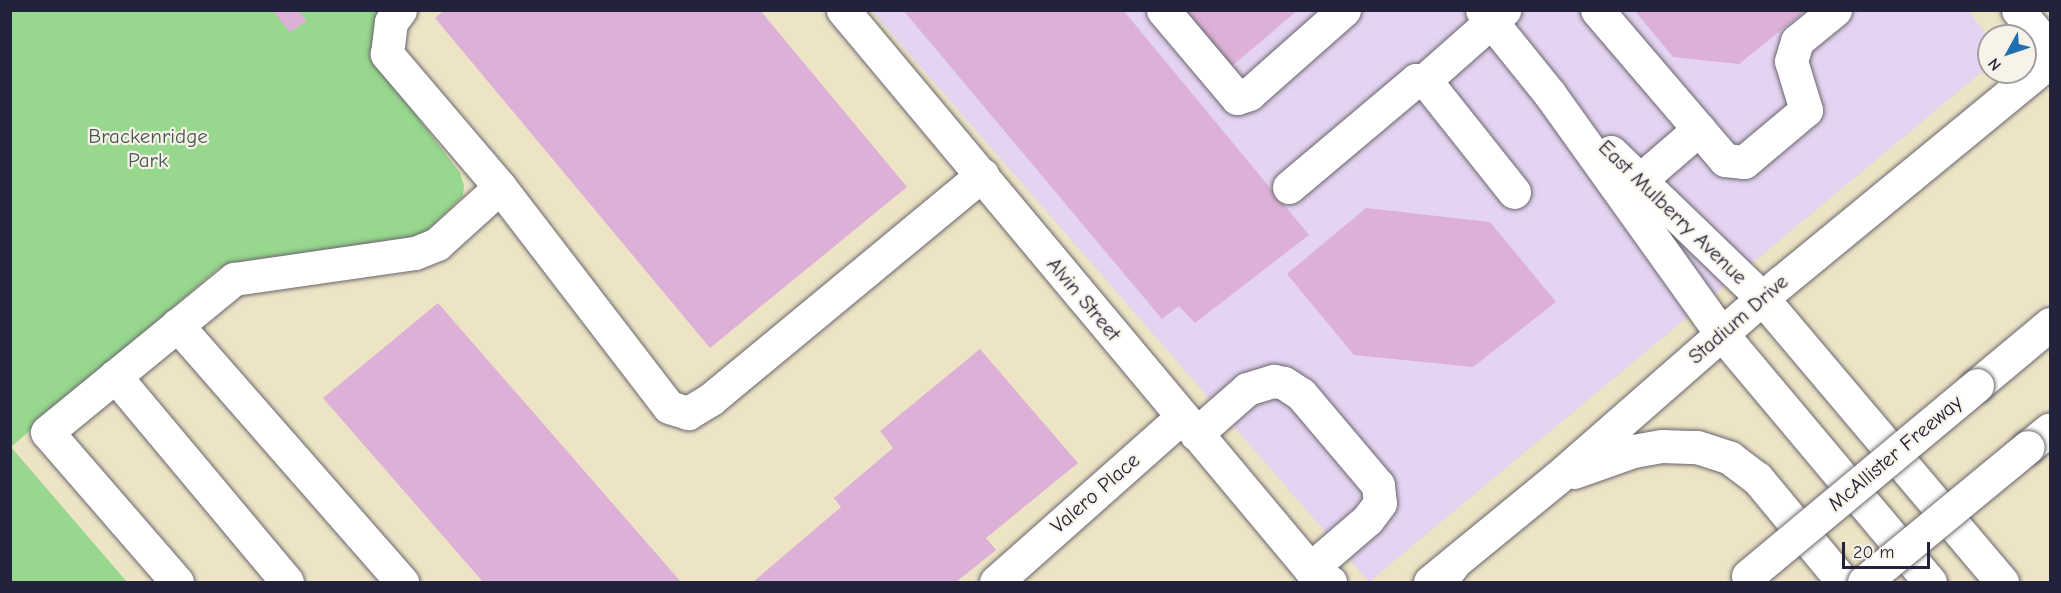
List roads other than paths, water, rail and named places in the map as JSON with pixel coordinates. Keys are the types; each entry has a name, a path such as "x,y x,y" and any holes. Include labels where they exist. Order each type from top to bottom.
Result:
{"main road":[{"path":"400,10 391,22 387,54 500,187 669,407 688,413 711,399 982,175"},
{"name":"Alvin Street","path":"843,10 1189,426 1320,576"},
{"path":"1163,10 1238,98 1249,94 1344,10"},
{"path":"1597,10 1725,160 1744,162 1806,110 1796,87 1791,61 1797,41 1835,10"},
{"path":"2018,10 2050,49"},
{"path":"1289,187 1416,80 1425,80 1492,14"},
{"name":"East Mulberry Avenue","path":"1492,14 1721,333 1930,582"},
{"name":"Stadium Drive","path":"1440,577 1762,298 2050,61"},
{"path":"1425,80 1514,192"},
{"name":"East Mulberry Avenue","path":"1549,93 1762,298 2002,582"},
{"path":"1640,180 1699,129"},
{"path":"177,582 47,432 234,279 415,253 437,244 500,187"},
{"name":"McAllister Freeway","path":"1744,579 2050,324"},
{"path":"177,326 402,582"},
{"path":"116,376 287,582"},
{"name":"Valero Place","path":"1008,578 1189,426 1247,389 1274,381 1284,383 1301,394 1378,485 1380,503 1320,576"},
{"path":"1864,582 2039,438"},
{"path":"1557,478 1633,451 1662,446 1697,447 1730,458 1757,478 1844,582"}],"park label":[{"name":"Brackenridge Park","path":"148,148"}]}
